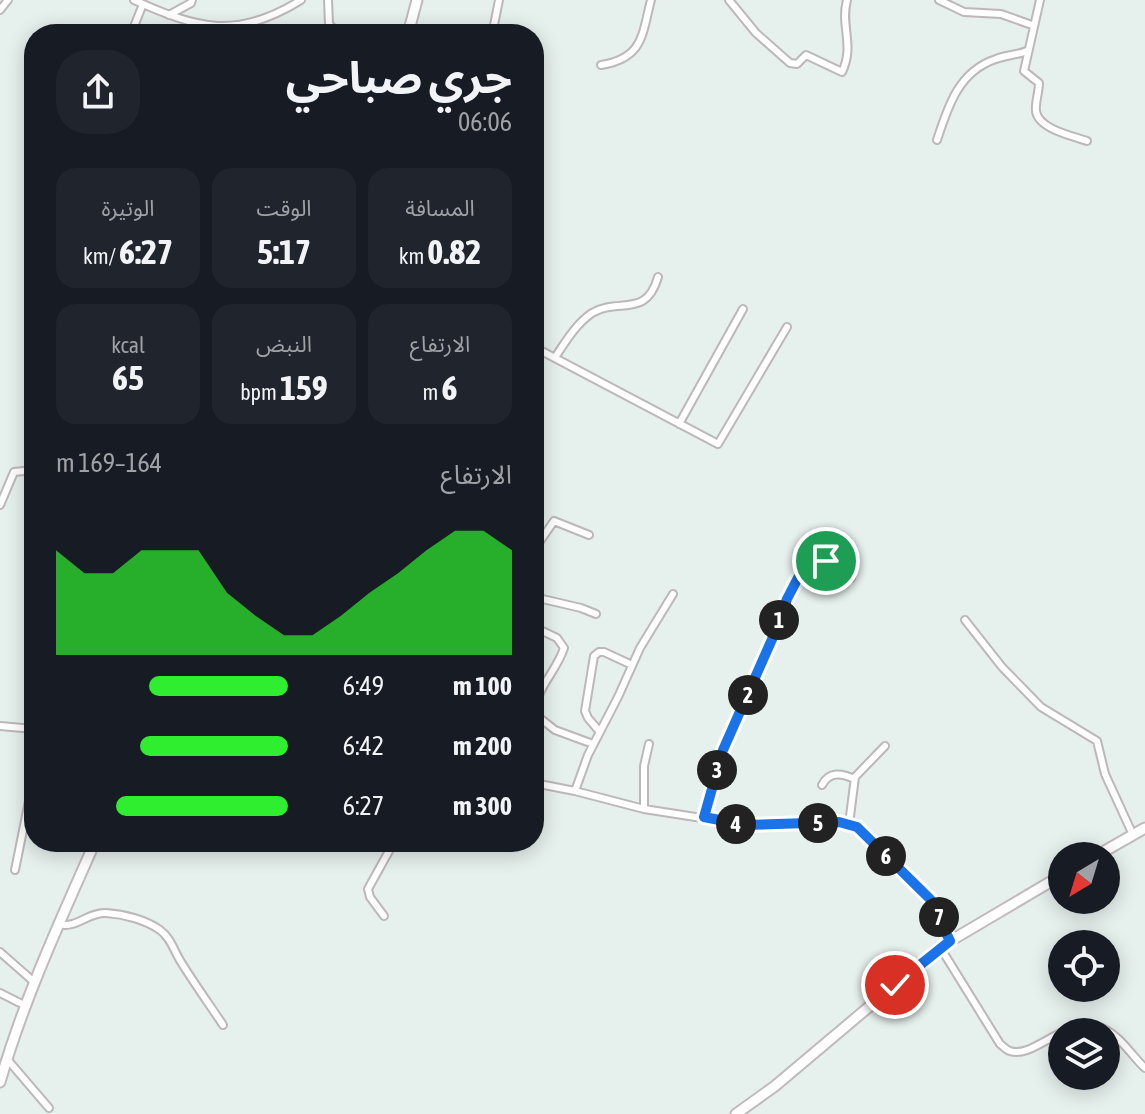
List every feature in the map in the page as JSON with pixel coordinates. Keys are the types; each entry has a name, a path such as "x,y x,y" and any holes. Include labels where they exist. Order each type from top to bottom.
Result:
{"street":[{"path":"0,10 8,0"},
{"path":"134,0 198,24"},
{"path":"169,15 192,0"},
{"path":"239,24 272,16 301,0"},
{"path":"328,0 329,24"},
{"path":"411,24 417,0"},
{"path":"494,24 499,0"},
{"path":"601,65 614,63 638,45 643,38 651,0"},
{"path":"729,0 756,33 790,63 797,64 806,55 842,72 850,43 845,31 847,0"},
{"path":"939,0 964,12 1001,14 1032,25"},
{"path":"1040,0 1024,71 1039,83 1036,111 1038,117 1054,129 1087,141"},
{"path":"135,24 143,4"},
{"path":"937,140 956,91 967,75 998,57 1027,51"},
{"path":"556,356 578,325 593,312 639,304 655,286 658,277"},
{"path":"679,424 743,309"},
{"path":"544,351 714,443 721,442 787,327"},
{"path":"0,505 14,472 24,471"},
{"path":"544,536 554,521 589,535"},
{"path":"704,817 723,750 800,574 818,561 826,561 851,578"},
{"path":"575,791 599,731 673,594"},
{"path":"544,599 596,614"},
{"path":"965,620 1002,667 1041,707 1097,741 1105,774 1133,835"},
{"path":"544,630 557,638 564,648 553,674 544,685"},
{"path":"599,731 585,711 594,656 604,652 632,665"},
{"path":"544,721 555,730 593,744"},
{"path":"0,726 24,728"},
{"path":"644,809 644,766 649,744"},
{"path":"849,824 854,779 885,746"},
{"path":"822,785 829,776 836,774 854,779"},
{"path":"544,785 644,809 745,825 849,824 857,827 930,899 945,944 1000,1044 1011,1052 1025,1051 1067,1029 1102,1028 1145,1068"},
{"path":"15,870 24,825"},
{"path":"1120,842 1145,828"},
{"path":"0,1082 33,981 91,852"},
{"path":"384,916 368,889 388,852"},
{"path":"736,1114 775,1086 945,944 1048,883"},
{"path":"59,924 71,925 92,915 106,913 134,918 159,930 166,936 223,1025"},
{"path":"0,952 33,981"},
{"path":"0,993 24,1005"},
{"path":"7,1059 49,1108"}],"route":[{"path":"826,561 813,562 793,586 723,750 704,817 745,825 839,822 857,827 930,899 950,941 895,985"}]}
